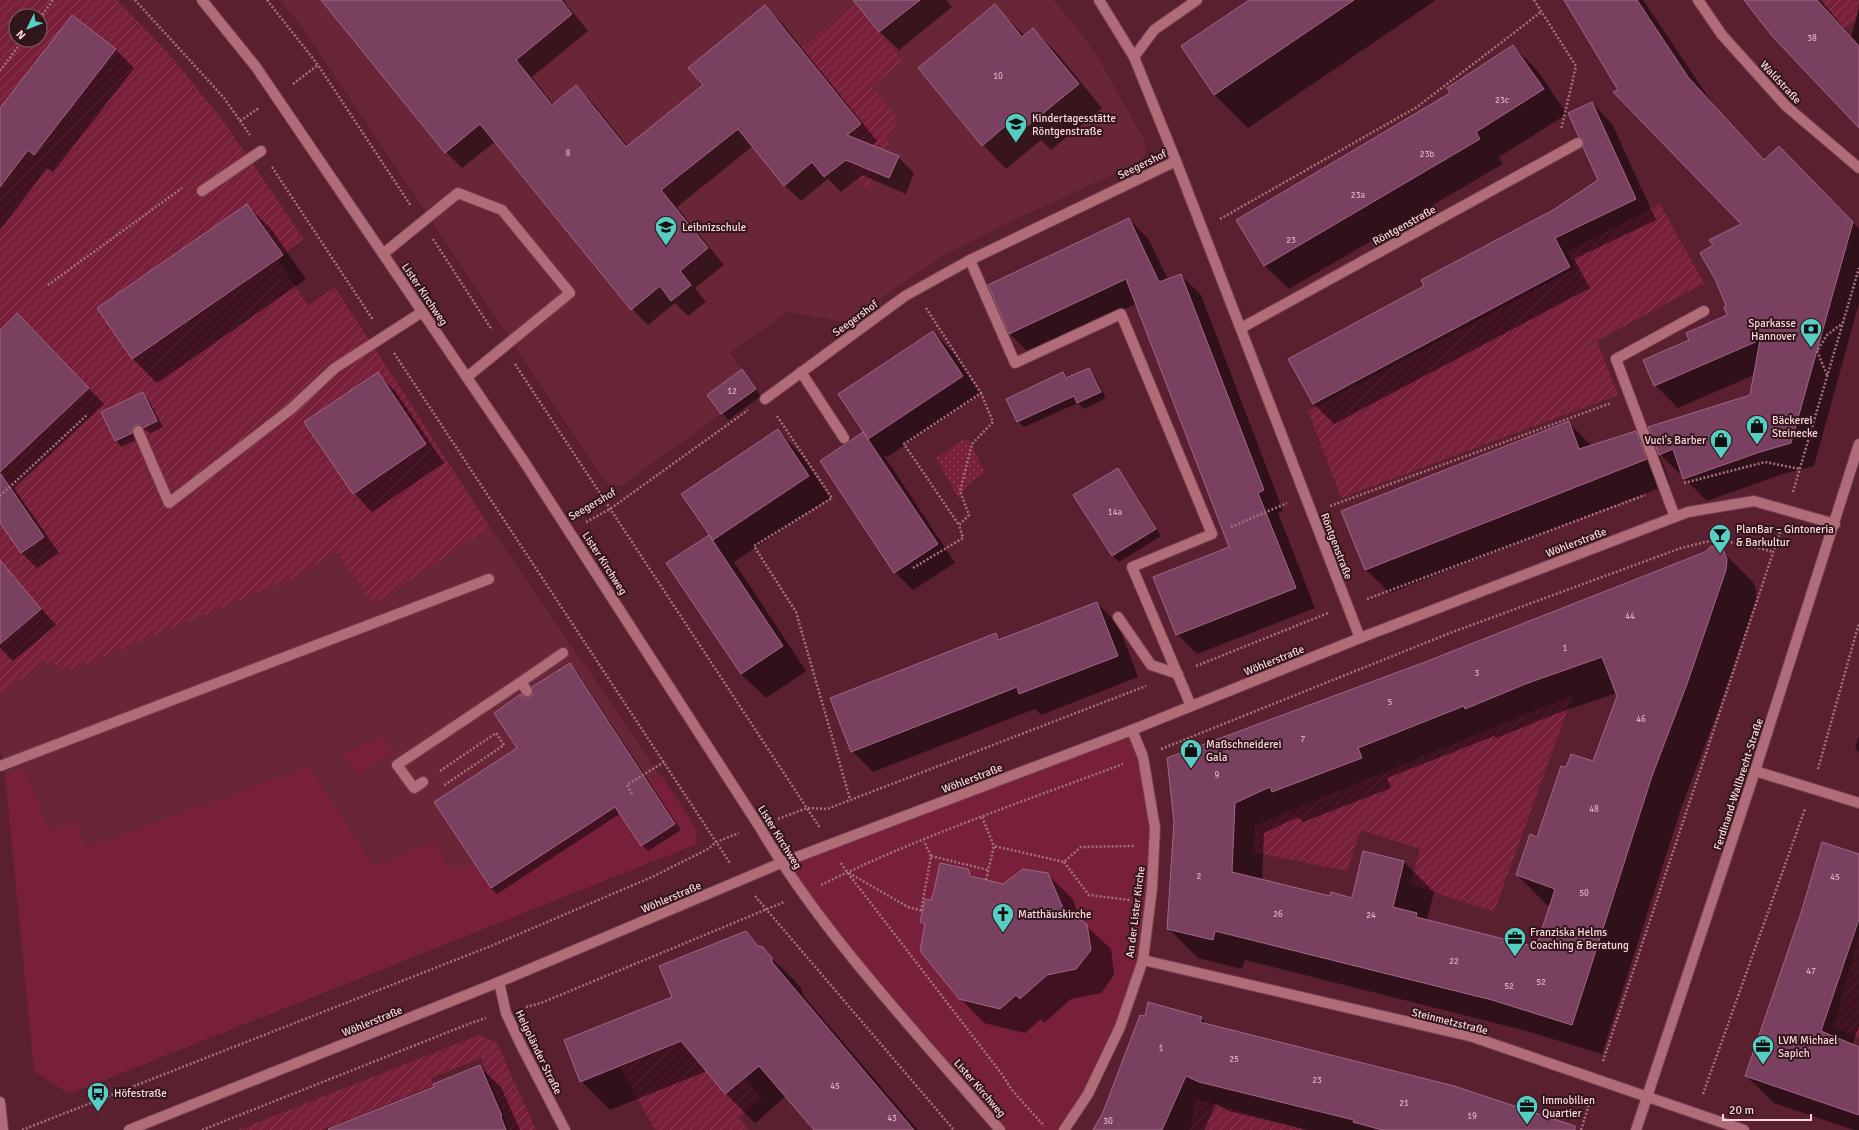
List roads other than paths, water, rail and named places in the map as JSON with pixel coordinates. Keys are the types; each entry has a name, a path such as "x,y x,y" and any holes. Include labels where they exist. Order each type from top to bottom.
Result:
{"street":[{"name":"Lister Kirchweg","path":"202,0 256,67 467,377 570,531 755,819 781,864 877,987 1000,1130"},
{"name":"Röntgenstraße","path":"1099,0 1134,57 1241,328 1360,638"},
{"path":"1134,57 1154,30 1197,0"},
{"name":"Waldstraße","path":"1698,0 1722,35 1786,106 1859,168"},
{"name":"Röntgenstraße","path":"1241,328 1578,143"},
{"path":"202,191 261,150"},
{"name":"Seegershof","path":"765,399 915,291 970,260 1176,161"},
{"path":"383,254 458,193 502,210 570,293 467,377"},
{"path":"970,260 1015,363 1121,314 1212,534 1132,567 1191,706"},
{"path":"138,431 169,503 291,409 336,368 422,312"},
{"path":"1675,517 1616,359 1704,312"},
{"path":"801,372 844,438"},
{"name":"Ferdinand-Wallbrecht-Straße","path":"1636,1130 1755,771 1859,444"},
{"name":"Wöhlerstraße","path":"129,1130 499,982 781,864 1132,730 1360,638 1688,512 1754,501 1834,524"},
{"path":"0,766 489,579"},
{"path":"1118,618 1150,664 1178,674"},
{"path":"423,782 414,788 398,765 564,653"},
{"path":"521,682 527,691"},
{"name":"An der Lister Kirche","path":"1064,1130 1088,1094 1117,1034 1143,960 1150,903 1155,828 1143,757 1132,730"},
{"path":"1755,771 1859,803"},
{"name":"Steinmetzstraße","path":"1143,960 1473,1037 1744,1130"},
{"name":"Helgoländer Straße","path":"499,982 509,1019 565,1130"},
{"path":"0,1102 3,1130"}],"place":[{"name":"Kindertagesstätte Röntgenstraße","path":"1016,144"},
{"name":"Leibnizschule","path":"666,246"},
{"name":"Sparkasse Hannover","path":"1811,348"},
{"name":"Bäckerei Steinecke","path":"1757,446"},
{"name":"Vuci's Barber","path":"1721,460"},
{"name":"PlanBar – Gintoneria & Barkultur","path":"1720,554"},
{"name":"Maßschneiderei Gala","path":"1191,770"},
{"name":"Matthäuskirche","path":"1003,934"},
{"name":"Franziska Helms Coaching & Beratung","path":"1515,958"},
{"name":"LVM Michael Sapich","path":"1763,1066"},
{"name":"Höfestraße","path":"98,1112"},
{"name":"Immobilien Quartier","path":"1527,1126"}]}
